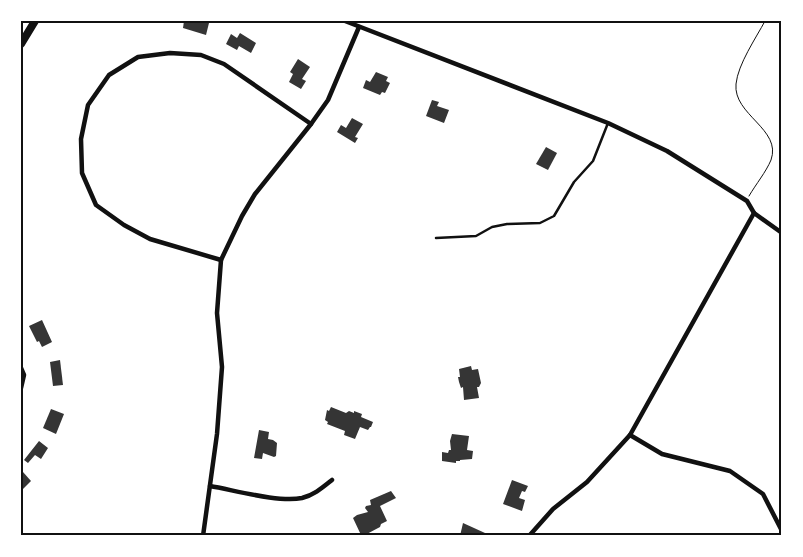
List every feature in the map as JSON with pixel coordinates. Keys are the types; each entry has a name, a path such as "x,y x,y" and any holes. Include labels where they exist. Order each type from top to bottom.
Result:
{"main road":[{"path":"21,44 35,21"}],"street":[{"path":"345,21 608,123 667,151 747,201 754,213 782,233"},
{"path":"204,536 217,434 222,367 217,314 221,260 255,194 328,100 359,26"},
{"path":"221,260 150,239 124,225 96,206 82,173 81,139 88,105 109,74 138,57 170,53 201,55 224,64 311,124"},
{"path":"529,536 553,509 587,482 630,435 754,213"},
{"path":"21,368 24,375 21,388"},
{"path":"630,435 662,454 730,471 763,494 782,531"},
{"path":"210,486 277,498 301,498 318,492 332,480"}],"lane":[{"path":"436,238 476,236 492,227 508,224 540,223 554,216 574,182 593,161 608,123"}],"path":[{"path":"747,201 771,158 771,144 766,132 740,104 736,84 742,65 765,21"}],"building":[{"path":"184,21 209,23 206,35 183,28"},
{"path":"240,33 256,43 251,53 239,46 237,50 226,44 231,34 237,38"},
{"path":"298,59 310,67 302,79 306,81 301,89 289,82 293,74 290,72"},
{"path":"376,72 388,77 386,81 390,83 385,93 382,92 380,95 363,88 366,80 370,82"},
{"path":"432,100 439,102 437,106 449,110 444,123 426,116"},
{"path":"352,118 363,124 355,137 358,138 355,143 337,132 341,125 346,128"},
{"path":"546,147 557,153 548,170 536,164"},
{"path":"42,320 52,342 42,347 39,341 37,342 29,326"},
{"path":"60,360 63,385 53,386 50,362"},
{"path":"471,366 472,370 478,369 481,383 477,387 479,398 464,400 463,387 461,388 458,377 460,377 459,369"},
{"path":"331,407 346,413 349,411 354,413 354,411 362,414 361,417 373,422 371,427 368,430 360,427 355,439 344,435 345,431 327,424 328,422 325,420 327,410 329,411"},
{"path":"51,409 64,414 56,434 43,428"},
{"path":"259,430 269,432 268,439 277,443 276,456 263,453 262,459 254,458"},
{"path":"452,434 469,436 467,450 473,451 472,459 456,461 456,463 442,461 442,452 448,453 451,450 450,441"},
{"path":"39,441 48,448 41,459 35,455 28,463 24,460"},
{"path":"23,472 31,481 21,491 21,474"},
{"path":"512,480 528,486 525,492 522,491 519,498 525,500 522,511 503,504"},
{"path":"391,491 396,498 380,506 387,521 381,524 380,527 363,536 361,535 353,518 368,512 365,508 371,505 370,500"},
{"path":"463,523 485,533 484,536 460,536"}]}
